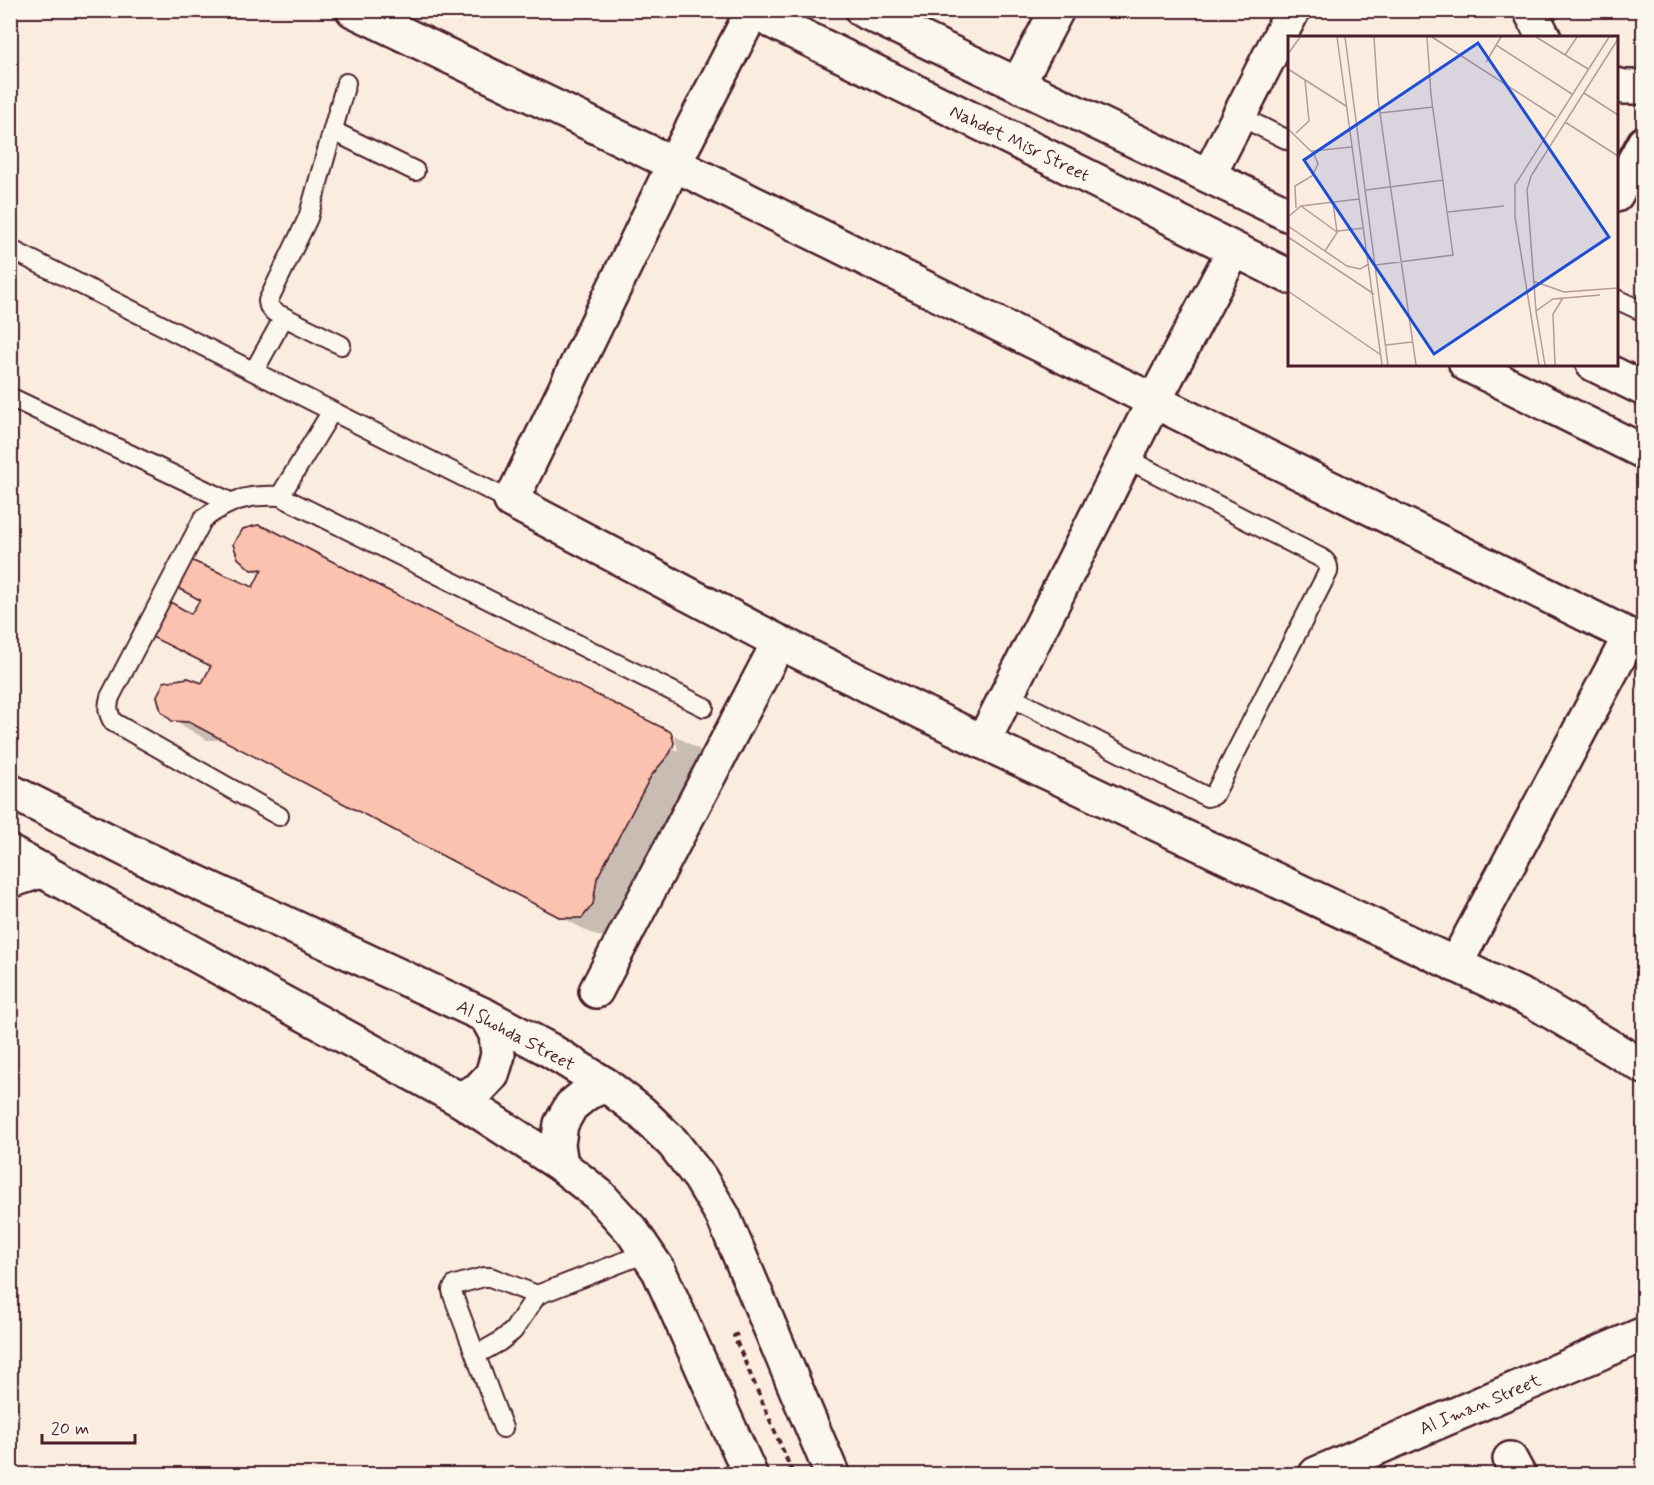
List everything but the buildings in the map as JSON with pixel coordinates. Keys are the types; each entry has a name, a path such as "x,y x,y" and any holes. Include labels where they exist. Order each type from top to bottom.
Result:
{"main road":[{"path":"353,10 674,164 1637,640 1455,965"},
{"path":"1018,84 1057,10"},
{"path":"1209,175 1293,10"},
{"path":"1530,10 1543,36"},
{"path":"750,11 511,501 779,642 983,742 1535,1002 1644,1067"},
{"name":"Nahdet Misr Street","path":"750,11 1288,276"},
{"path":"869,12 1288,214"},
{"path":"1618,85 1644,87"},
{"path":"1618,193 1644,143"},
{"path":"983,742 1154,401 1234,250"},
{"path":"1470,366 1644,452"},
{"path":"1597,366 1644,389"},
{"path":"596,992 779,642"},
{"name":"Al Shohda Street","path":"10,791 129,851 486,1016 548,1049 606,1085 641,1112 673,1143 700,1178 723,1216 832,1474"},
{"path":"10,852 459,1099 561,1164 599,1195 632,1231 659,1271 750,1474"},
{"path":"10,881 43,870"},
{"path":"459,1099 478,1090 492,1075 498,1055 496,1034 486,1016"},
{"path":"561,1164 558,1144 561,1124 572,1106 587,1093 606,1085"},
{"name":"Al Iman Street","path":"1316,1474 1644,1334"}],"lane":[{"path":"341,345 284,317 268,306 268,301 308,218 346,83"},
{"path":"1239,116 1288,140"},
{"path":"333,131 416,171"},
{"path":"10,249 511,501"},
{"path":"1618,299 1644,312"},
{"path":"254,371 284,317"},
{"path":"10,397 230,502"},
{"path":"280,496 332,411"},
{"path":"1007,695 1201,794 1214,795 1328,572 1329,567 1326,561 1321,558 1125,458"},
{"path":"279,816 121,727 108,715 107,706 110,697 203,519 230,502 255,496 280,496 704,707"},
{"path":"476,1355 513,1331 537,1295 646,1253"},
{"path":"503,1428 452,1290 455,1285 490,1277 537,1295"}]}
